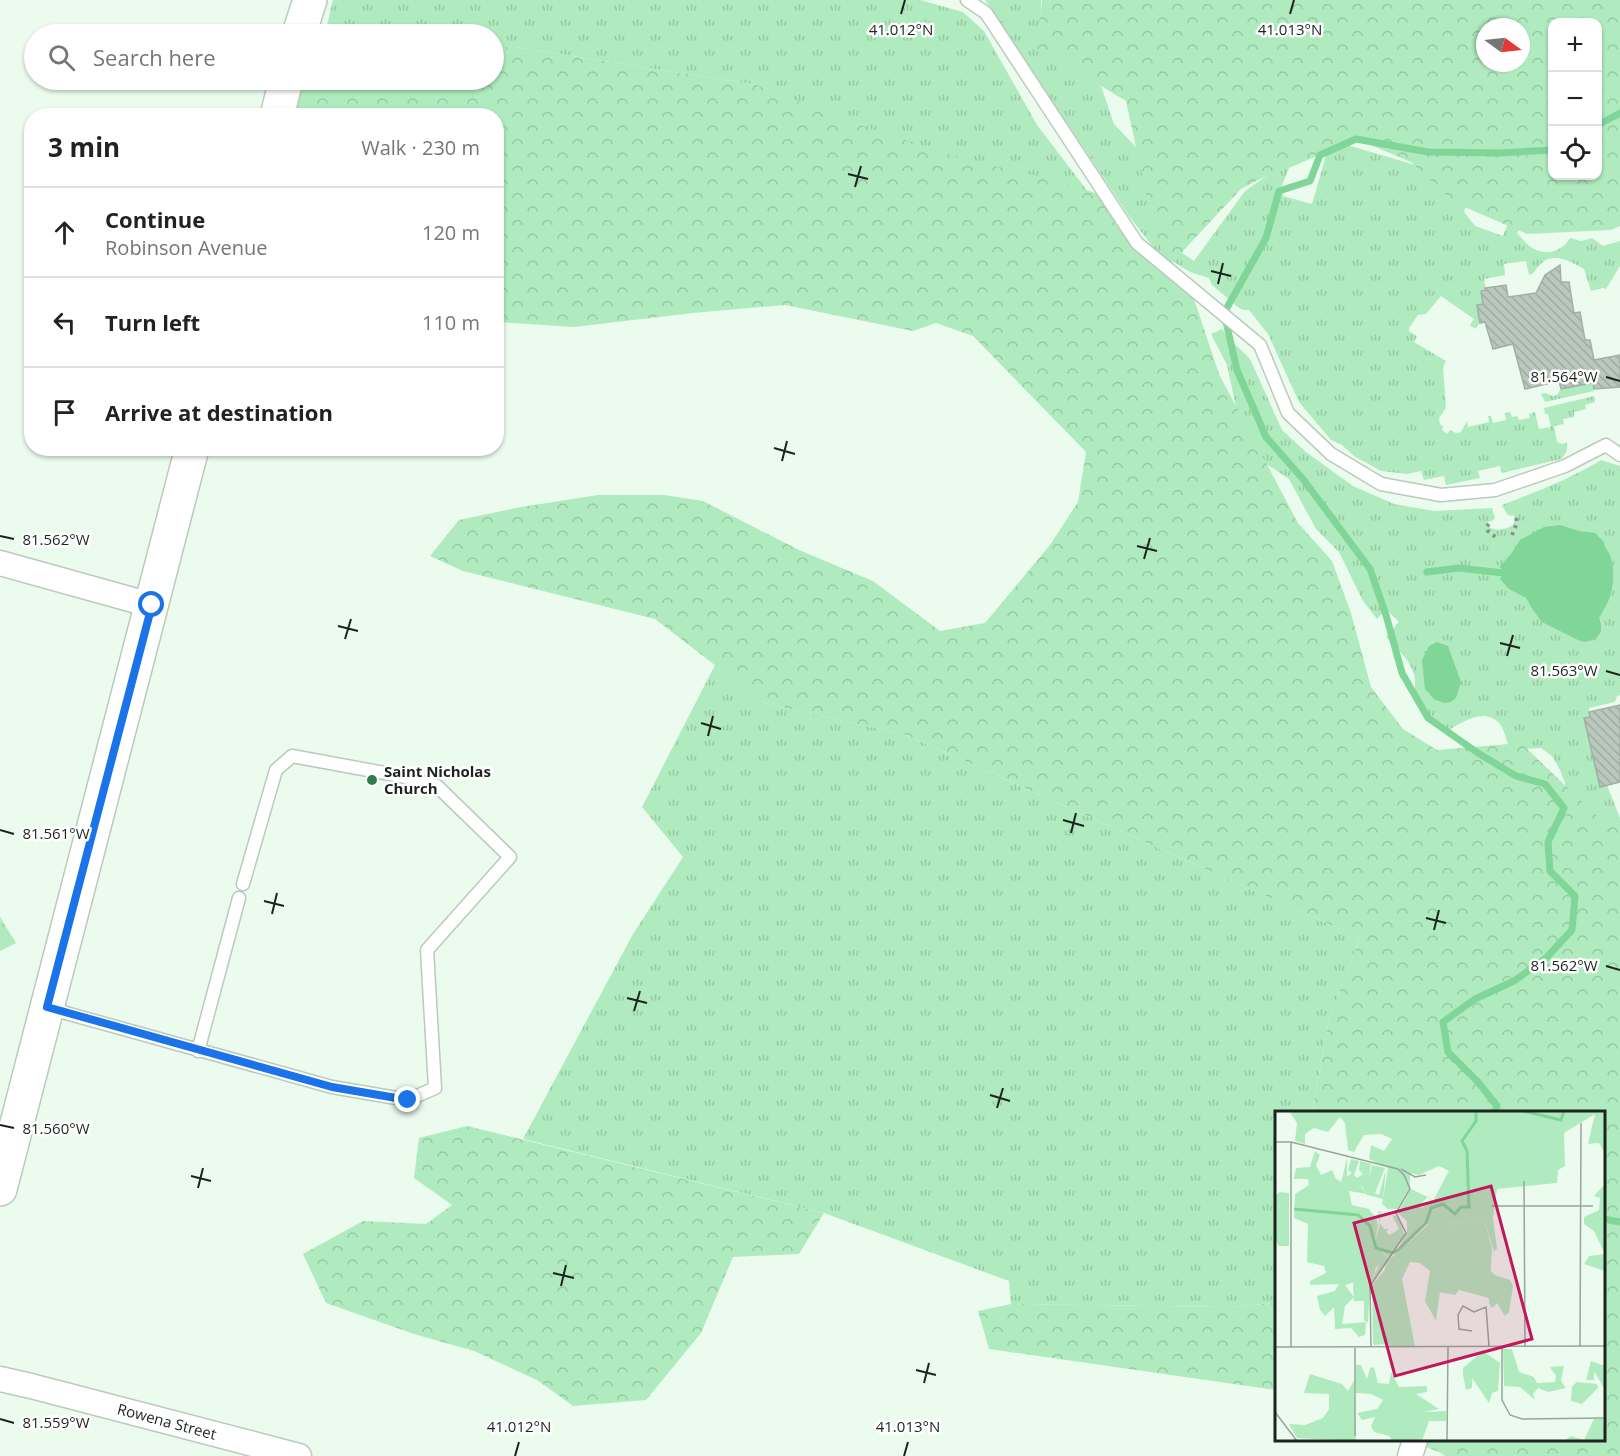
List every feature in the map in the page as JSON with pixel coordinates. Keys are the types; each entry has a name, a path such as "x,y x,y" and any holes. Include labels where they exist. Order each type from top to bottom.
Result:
{"main road":[{"path":"302,24 310,0"},
{"path":"279,108 284,90"},
{"path":"0,1189 6,1138 47,1007 190,456"}],"street":[{"path":"0,563 152,605"},
{"name":"Rowena Street","path":"0,1379 299,1456"},
{"path":"1410,1456 1415,1441"}],"lane":[{"path":"967,0 986,13 1137,243 1260,345 1288,413 1331,454 1381,484 1441,495 1495,490 1565,466 1606,445 1620,455"},
{"path":"47,1007 332,1087 408,1100 435,1088 427,950 510,857 437,786 401,776 292,756 276,770 243,884"},
{"path":"198,1051 239,898"}],"path":[{"path":"1512,535 1517,523 1516,517"},
{"path":"1490,524 1486,527 1488,531 1498,539"}],"green space":[{"path":"333,0 920,0 963,12 984,31 1037,125 1102,210 1097,222 757,85 504,47 504,24 327,24"},
{"path":"985,0 1041,0 1040,45 1101,86 1114,124 1136,147 1152,174 1175,248 1194,261 1245,191 1286,162 1289,168 1281,188 1283,196 1312,204 1327,152 1344,144 1473,182 1464,212 1475,226 1503,236 1510,218 1525,218 1517,233 1527,244 1542,252 1558,250 1570,238 1581,241 1592,238 1603,246 1620,241 1620,266 1606,289 1591,291 1584,269 1561,259 1546,260 1529,275 1526,261 1504,264 1505,275 1484,279 1486,290 1481,292 1483,304 1477,305 1480,323 1475,329 1470,325 1474,319 1441,296 1426,314 1418,315 1409,328 1409,331 1417,336 1414,342 1446,361 1443,367 1446,408 1439,418 1442,430 1447,434 1450,430 1456,433 1461,432 1467,421 1468,427 1489,422 1488,416 1491,416 1493,423 1506,420 1505,413 1510,412 1512,417 1517,416 1519,420 1530,418 1529,414 1535,412 1539,429 1551,427 1544,408 1594,396 1595,402 1585,405 1586,409 1574,412 1574,417 1563,419 1564,424 1554,426 1557,442 1563,444 1567,442 1567,450 1561,459 1502,473 1500,466 1478,471 1480,478 1446,485 1444,476 1424,480 1421,471 1407,474 1381,471 1331,440 1299,402 1268,334 1249,310 1239,308 1212,285 1209,278 1190,272 1156,251 1129,216"},
{"path":"1042,0 1620,0 1620,226 1611,230 1527,234 1453,202 1411,162 1356,139 1268,175 1241,189 1167,268 1190,287 1219,374 1298,523 1332,561 1351,613 1371,687 1403,729 1437,750 1521,743 1598,817 1620,827 1620,1456 1445,1456 1411,1441 1605,1441 1605,1111 1312,1111 1329,1020 1360,938 906,735 764,703 655,619 463,571 430,556 459,520 521,507 598,495 664,495 703,501 799,550 873,581 940,631 985,623 1050,545 1078,502 1086,452 973,336 936,323 913,331 785,305 574,327 504,322 504,108 279,108 284,90 504,90 504,47 757,85 853,123 962,158 1073,185 1106,197 1137,243 1166,266 1150,212 1126,101 1059,58 1036,49"},
{"path":"1222,329 1226,337 1250,359 1282,430 1306,452 1353,486 1394,504 1434,511 1492,508 1495,518 1487,522 1487,526 1500,530 1513,525 1515,519 1514,515 1507,514 1502,505 1565,479 1601,460 1620,466 1620,695 1617,696 1615,702 1589,708 1590,717 1584,719 1600,786 1607,785 1620,818 1620,892 1563,858 1565,783 1552,756 1541,748 1510,750 1502,728 1493,718 1479,716 1472,718 1445,732 1421,710 1416,702 1415,677 1412,669 1386,637 1399,622 1386,609 1377,619 1363,601 1339,552 1316,529 1289,479 1253,455 1242,435 1227,365 1211,334"},
{"path":"1593,383 1594,391 1545,402 1541,394 1553,396 1557,395 1562,387"},
{"path":"715,665 764,703 906,735 1360,938 1329,1020 1312,1111 1275,1111 1275,1303 1227,1307 1011,1304 1009,1281 824,1213 523,1139 633,934 683,857 642,807"},
{"path":"0,917 16,943 0,951"},
{"path":"467,1126 824,1213 799,1254 733,1257 701,1333 646,1400 573,1406 537,1380 474,1351 414,1334 326,1303 303,1254 363,1221 426,1224 452,1205 414,1178 419,1138"},
{"path":"1275,1303 1275,1390 989,1349 978,1311 1011,1304 1227,1307"}],"shaded area":[{"path":"1560,525 1595,533 1604,542 1612,560 1613,585 1608,602 1599,618 1601,632 1595,639 1585,642 1542,622 1526,598 1509,589 1500,579 1504,572 1501,565 1520,540 1544,527"},
{"path":"1437,642 1448,646 1461,682 1456,698 1451,702 1435,700 1425,689 1422,660 1429,646"}],"building":[{"path":"1560,265 1561,282 1569,282 1574,313 1580,312 1585,340 1590,340 1594,360 1620,355 1620,387 1594,389 1593,383 1561,389 1559,381 1525,389 1513,344 1493,349 1485,322 1480,323 1477,305 1483,304 1481,291 1486,290 1485,288 1506,285 1508,297 1536,293 1545,275"},
{"path":"1620,705 1620,782 1600,787 1584,718 1590,717 1589,712"}],"waterway":[{"path":"1602,123 1620,113"},
{"path":"1495,1111 1497,1106 1478,1082 1448,1052 1443,1022 1475,999 1514,981 1546,958 1572,930 1575,896 1550,871 1548,842 1564,808 1545,784 1516,776 1428,718 1402,673 1370,569 1303,479 1266,437 1237,370 1224,313 1266,238 1279,191 1310,181 1320,155 1356,139 1428,152 1500,153 1548,150"},
{"path":"1427,572 1459,568 1503,573"},
{"path":"1605,1219 1620,1222"}],"place":[{"name":"Saint Nicholas Church","path":"372,780"}],"route":[{"path":"152,605 47,1007 332,1087 408,1100"}]}
